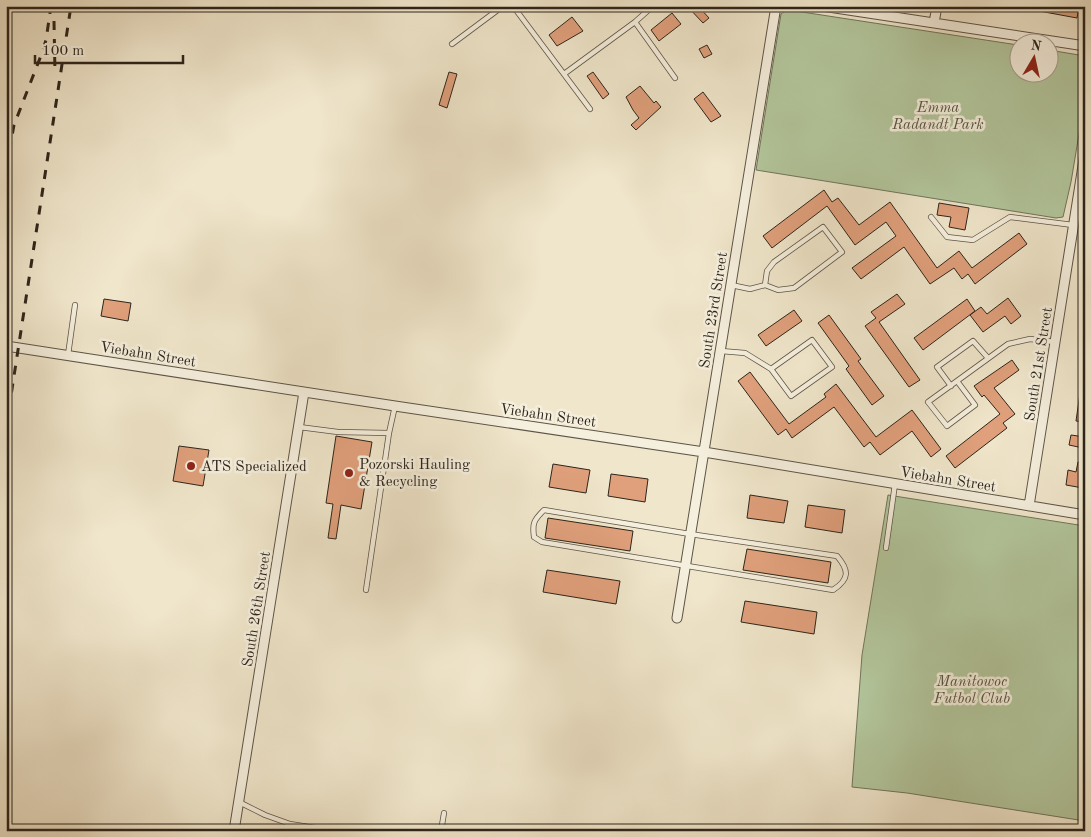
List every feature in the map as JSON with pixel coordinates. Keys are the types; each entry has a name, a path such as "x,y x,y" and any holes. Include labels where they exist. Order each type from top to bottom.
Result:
{"street":[{"name":"South 23rd Street","path":"677,618 776,6"},
{"path":"822,6 1085,46"},
{"path":"934,22 937,6"},
{"name":"South 21st Street","path":"1029,506 1085,153"},
{"name":"Viebahn Street","path":"6,346 704,452 1085,515"},
{"name":"South 26th Street","path":"234,831 304,392"}],"lane":[{"path":"452,44 503,6"},
{"path":"513,6 590,109"},
{"path":"564,74 635,22 653,6"},
{"path":"635,22 675,78"},
{"path":"931,217 947,237 973,240 1010,217 1073,226"},
{"path":"731,285 750,289 764,285 778,290 794,288 842,252 823,227 774,262 767,270 764,285"},
{"path":"68,356 76,305"},
{"path":"957,381 975,405 947,426 928,402 1008,344 1030,339 1055,342"},
{"path":"721,351 745,353 771,369 791,396 832,367 812,340 771,369"},
{"path":"951,386 937,367 972,341 988,358"},
{"path":"366,590 389,433 395,406"},
{"path":"299,427 338,432 389,433"},
{"path":"886,548 895,484"},
{"path":"544,510 690,534 837,556 845,565 846,575 842,584 833,590 542,542 534,537 532,527 535,518 544,510"},
{"path":"239,802 265,815 290,824 334,831"},
{"path":"441,831 444,813"}],"green space":[{"name":"Emma Radandt Park","path":"789,10 1008,43 1008,82 1058,82 1058,52 1085,56 1085,98 1071,182 1063,217 1056,218 756,170 781,14"},
{"name":"Manitowoc Futbol Club","path":"888,495 1085,526 1085,821 907,793 852,787 862,655"}],"building":[{"path":"687,6 698,6 709,18 703,23"},
{"path":"1039,6 1079,6 1077,18 1039,11"},
{"path":"672,13 681,24 659,41 651,30"},
{"path":"572,17 583,31 557,46 549,35"},
{"path":"707,45 712,54 704,58 699,49"},
{"path":"449,72 457,74 447,108 439,105"},
{"path":"593,72 609,94 603,99 587,76"},
{"path":"640,86 654,103 656,101 661,107 636,130 631,125 639,118 626,97"},
{"path":"703,92 721,116 711,122 694,99"},
{"path":"824,190 832,202 838,198 859,225 890,202 937,268 959,251 972,268 1019,233 1027,244 975,284 968,274 962,279 954,268 930,284 904,247 861,279 852,268 896,236 886,222 855,245 827,206 772,248 763,236"},
{"path":"939,203 969,208 965,230 949,227 951,217 937,215"},
{"path":"897,294 905,304 879,322 920,380 909,387 865,326 876,318 871,312"},
{"path":"1008,298 1021,316 1011,324 1005,316 983,332 970,315 981,307 987,314"},
{"path":"104,299 131,303 128,321 101,316"},
{"path":"967,299 975,311 923,350 914,338"},
{"path":"794,310 802,321 766,346 758,335"},
{"path":"829,315 861,359 858,361 884,396 872,405 846,369 849,366 818,323"},
{"path":"1012,360 1019,370 994,388 1015,414 1003,423 1007,428 955,468 946,456 1000,414 984,395 982,397 974,386"},
{"path":"750,372 789,424 826,397 824,394 836,384 876,437 912,410 941,449 931,457 912,431 880,455 870,442 864,447 834,407 792,438 786,429 778,435 738,381"},
{"path":"1080,393 1085,393 1085,422 1076,421"},
{"path":"1071,435 1085,437 1083,448 1069,445"},
{"name":"Pozorski Hauling & Recycling","path":"336,436 372,442 361,509 341,505 336,539 328,538 333,504 326,503"},
{"name":"ATS Specialized","path":"179,446 209,450 203,486 173,481"},
{"path":"1078,462 1085,463 1085,484 1083,488 1066,485 1068,470 1076,472"},
{"path":"553,464 590,470 586,493 549,487"},
{"path":"611,474 648,479 645,502 608,496"},
{"path":"750,495 788,501 784,523 747,518"},
{"path":"808,505 845,510 842,533 805,527"},
{"path":"548,518 633,531 630,551 545,538"},
{"path":"747,549 831,562 828,583 743,570"},
{"path":"547,570 620,581 616,604 543,592"},
{"path":"745,601 817,612 814,634 741,622"}],"railway":[{"path":"6,45 11,6"},
{"path":"6,169 14,125 46,40 51,6"},
{"path":"6,428 71,6"},
{"path":"54,21 55,74"}],"place":[{"name":"ATS Specialized","path":"191,466"},
{"name":"Pozorski Hauling & Recycling","path":"349,473"}]}
